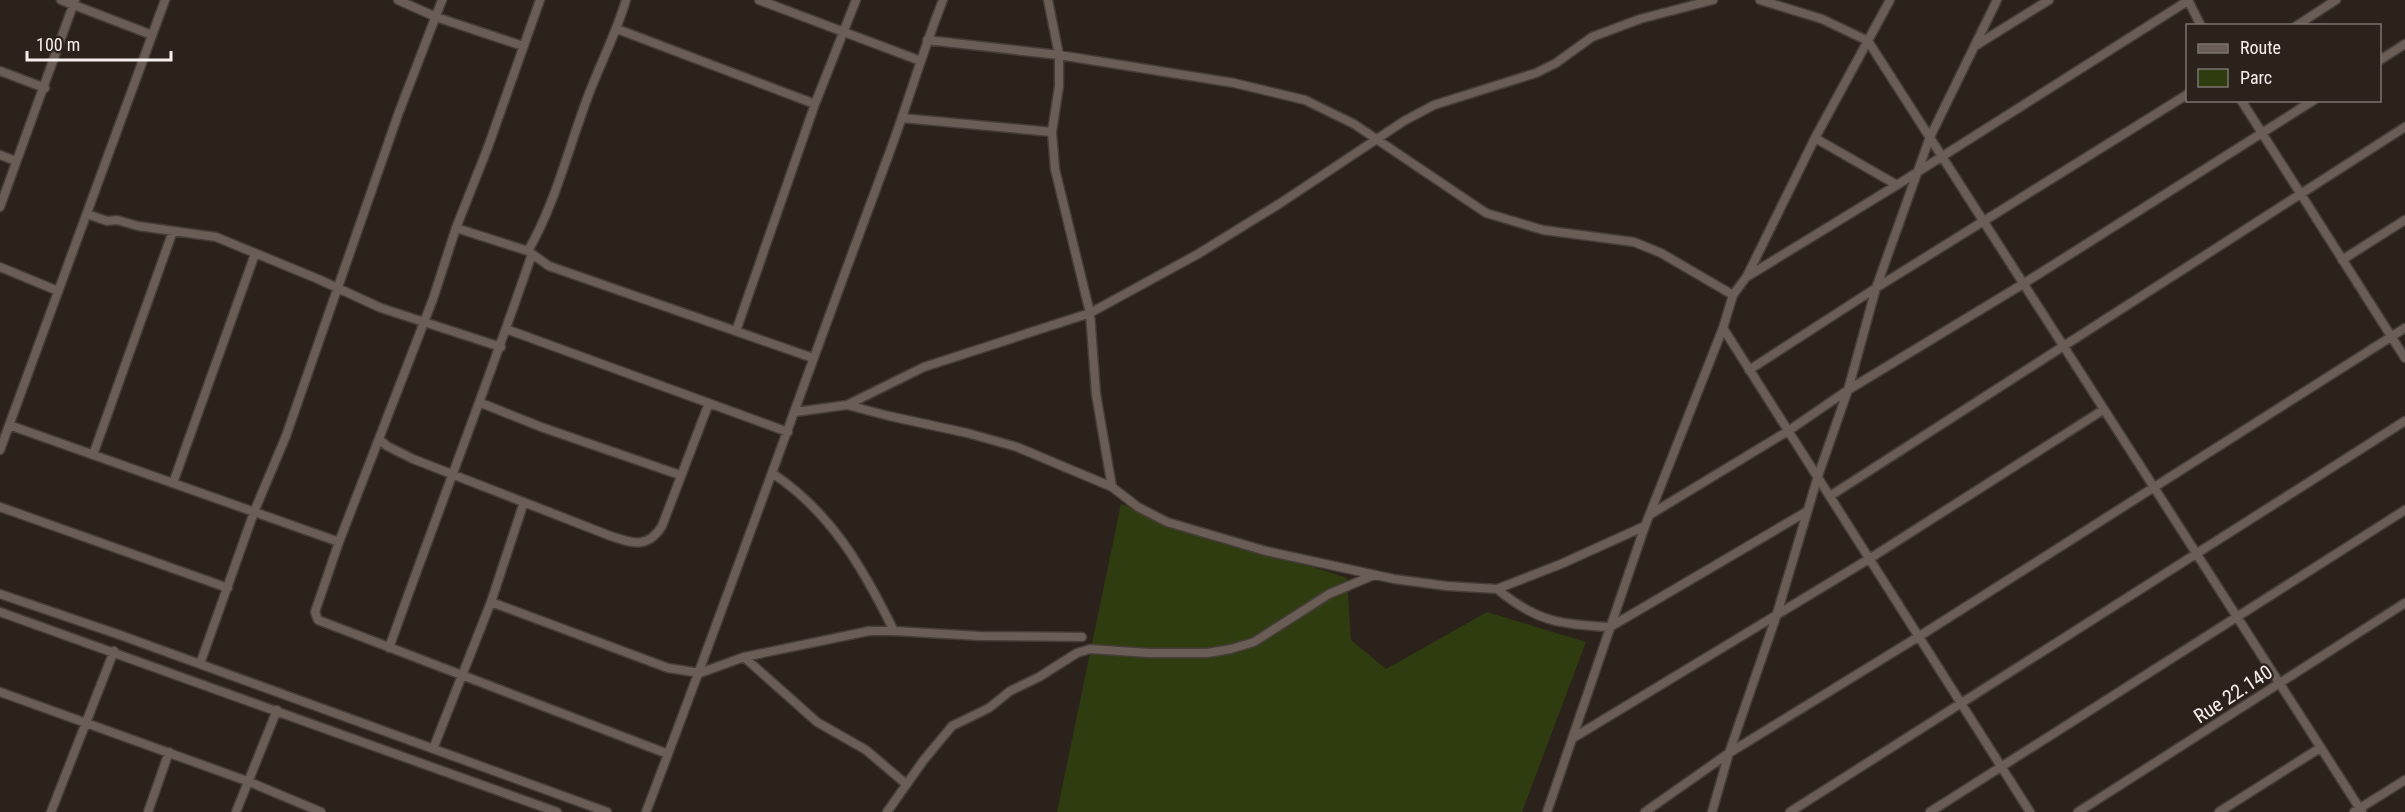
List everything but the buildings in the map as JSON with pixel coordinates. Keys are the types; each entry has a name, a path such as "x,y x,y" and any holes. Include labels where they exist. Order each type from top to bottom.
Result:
{"street":[{"path":"62,0 75,2 152,35"},
{"path":"0,450 165,0"},
{"path":"398,0 436,17 523,46"},
{"path":"200,664 255,512 286,436 399,112 442,0"},
{"path":"540,0 488,147 456,228 424,323 339,542 315,612 318,620 668,754"},
{"path":"390,648 451,474 481,403 501,347 530,252 595,77 617,29 626,0"},
{"path":"759,0 921,61"},
{"path":"736,331 815,104 856,0"},
{"path":"646,812 700,673 943,0"},
{"path":"1048,0 1059,56 1059,86 1052,132 1055,169 1090,313 1096,394 1113,487"},
{"path":"795,412 848,405 924,367 1090,313 1198,254 1279,204 1404,121 1434,105 1536,73 1556,63 1592,37 1640,19 1713,0"},
{"path":"1760,0 1822,20 1868,41 2153,488 2238,616 2358,811 2405,780"},
{"path":"1547,812 1645,526 1723,328 1733,295 1747,276 1815,138 1890,0"},
{"path":"1712,812 1729,753 1776,617 1806,512 1848,390 1876,288 1916,173 1930,137 1998,0"},
{"path":"1975,46 2049,0"},
{"path":"1747,276 1897,185 2188,0 2199,24"},
{"path":"2299,24 2336,0"},
{"path":"0,207 75,2"},
{"path":"617,29 815,104"},
{"path":"927,40 1059,56 1234,83 1305,100 1334,112 1378,139 1486,213 1543,230 1634,242 1661,253 1733,295"},
{"path":"2381,59 2405,44"},
{"path":"0,71 45,88"},
{"path":"1749,370 2186,95"},
{"path":"2242,102 2405,358"},
{"path":"1651,514 1788,431 1848,390 2023,284 2311,102"},
{"path":"902,118 1052,132"},
{"path":"1830,496 2405,127"},
{"path":"1815,138 1897,185"},
{"path":"0,155 16,160"},
{"path":"87,214 107,220 216,237 381,308 501,347"},
{"path":"2342,260 2405,220"},
{"path":"456,228 530,252 549,266 813,358"},
{"path":"93,455 172,231"},
{"path":"173,483 255,254"},
{"path":"0,267 58,291"},
{"path":"1723,328 2030,812"},
{"path":"1645,812 1729,753 1918,637 2405,328"},
{"path":"506,329 788,432"},
{"path":"481,403 541,427 681,475"},
{"path":"379,439 397,451 451,474 622,540 639,543 656,536 662,526 709,403"},
{"path":"848,405 1017,447 1113,487 1138,507 1167,522 1266,551 1374,575 1447,586 1497,589 1561,564 1645,526"},
{"path":"1574,738 1776,617 2103,410"},
{"path":"1790,812 2405,421"},
{"path":"9,425 339,542"},
{"path":"772,472 809,501 835,530 876,594 894,631"},
{"path":"433,749 492,602 524,502"},
{"path":"0,507 228,588"},
{"path":"1930,812 2405,510"},
{"path":"1497,589 1520,608 1546,619 1578,625 1610,627 1806,512"},
{"path":"887,812 952,726 990,708 1010,691 1039,677 1077,653 1090,649 1149,653 1207,653 1231,649 1254,642 1329,594 1374,575"},
{"path":"0,594 607,812"},
{"path":"492,602 669,668 700,673 744,657 860,633 894,631 942,635 1082,637"},
{"name":"Rue 22.140","path":"2078,812 2405,603"},
{"path":"0,612 114,651 557,812"},
{"path":"51,812 114,651"},
{"path":"744,657 817,722 866,750 906,784"},
{"path":"1,695 169,752 321,812"},
{"path":"236,812 278,710"},
{"path":"2219,812 2320,748"},
{"path":"148,812 169,752"}],"green space":[{"path":"1121,504 1347,578 1351,640 1386,669 1487,612 1586,642 1522,812 1057,812"}]}
